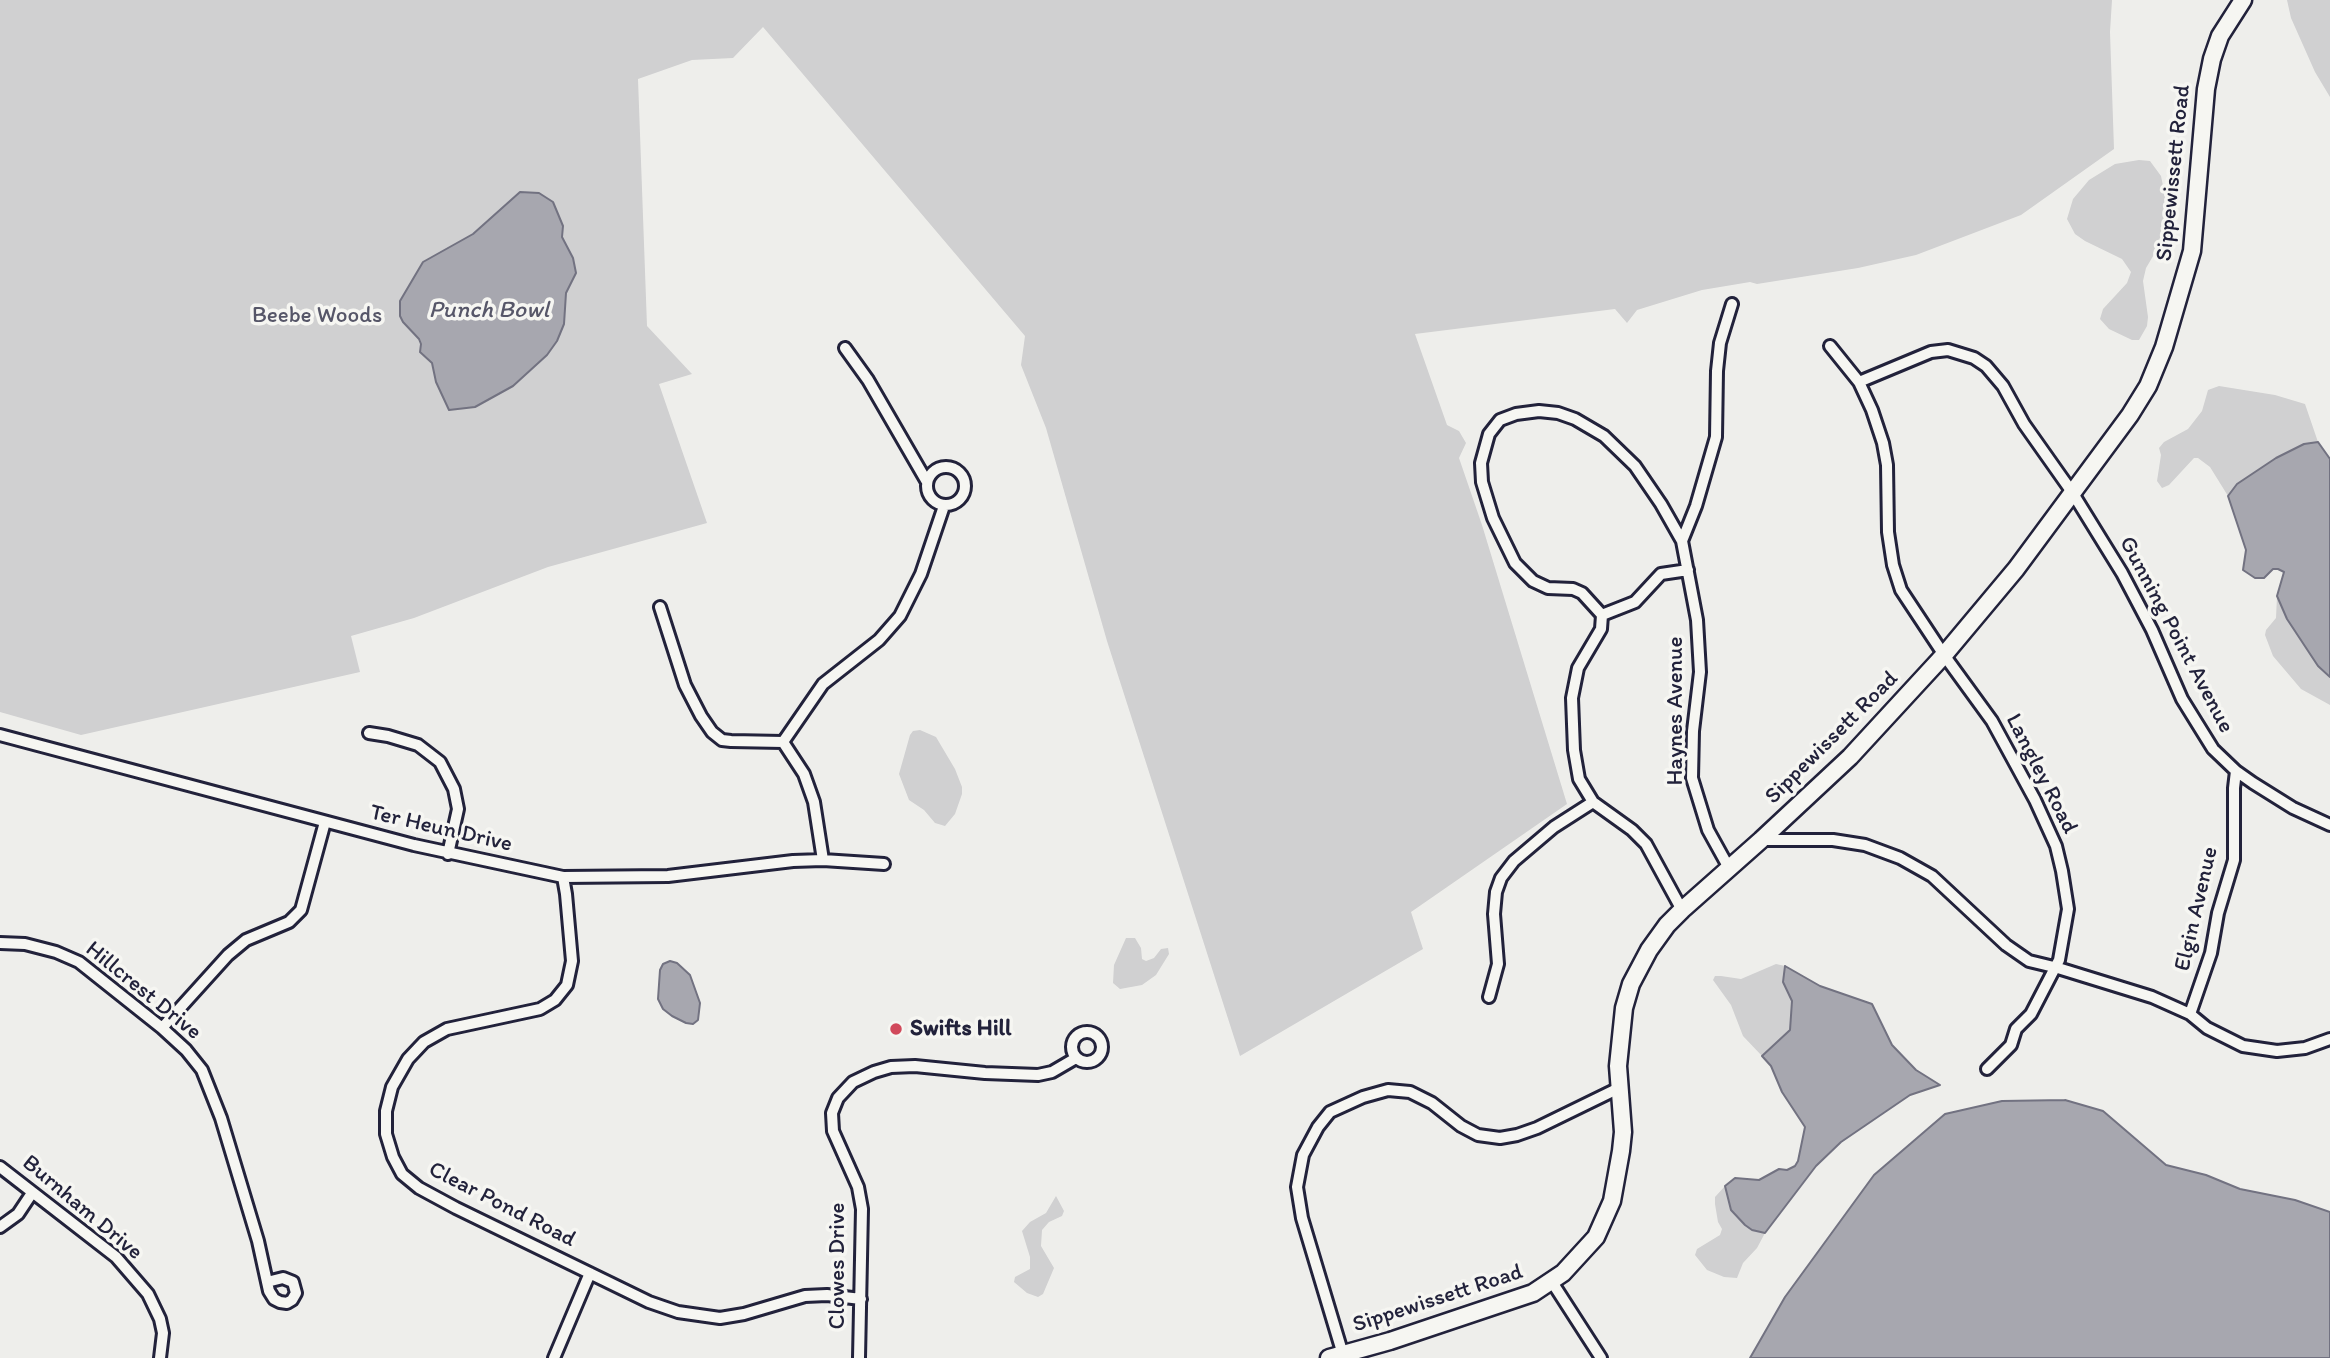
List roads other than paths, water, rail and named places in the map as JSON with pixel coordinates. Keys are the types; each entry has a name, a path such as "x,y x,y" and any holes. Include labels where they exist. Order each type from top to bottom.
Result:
{"main road":[{"name":"Sippewissett Road","path":"1338,1357 1513,1302 1533,1293 1573,1265 1596,1237 1612,1201 1622,1151 1619,1041 1626,999 1649,950 1682,909 1761,840 1858,748 1944,655 1992,599 2148,386 2164,347 2195,234 2208,74 2220,36 2243,0"}],"street":[{"path":"1682,541 1696,506 1716,438 1720,343 1731,304"},
{"path":"1830,346 1859,382 1872,410 1885,454 1888,532 1892,565 1901,590 1944,655"},
{"path":"845,348 868,380 927,481 928,494 937,504 944,506 961,499 965,488 962,476 953,468 940,468 930,475 927,481"},
{"name":"Gunning Point Avenue","path":"1859,382 1931,352 1948,350 1974,358 1986,366 2003,386 2024,424 2072,492 2135,597 2188,709 2213,748 2236,771 2292,808 2330,825"},
{"name":"Haynes Avenue","path":"1602,615 1582,593 1573,589 1548,588 1533,581 1515,563 1493,518 1482,482 1480,463 1489,435 1500,420 1516,414 1539,411 1558,413 1575,419 1604,436 1635,466 1682,541 1696,620 1700,672 1693,731 1692,778 1700,811 1729,867"},
{"path":"783,742 823,684 879,640 900,616 921,574 944,506"},
{"path":"1682,909 1646,844 1632,830 1593,802 1585,792 1579,779 1574,750 1572,698 1578,668 1601,629 1602,615 1635,602 1661,574 1688,570"},
{"path":"660,607 685,685 712,732 722,740 783,742"},
{"name":"Langley Road","path":"1944,655 1992,721 2035,800 2056,846 2068,909 2059,960 2031,1014 2016,1030 2011,1045 1987,1069"},
{"path":"369,733 418,745 440,761 453,789 458,809 448,854"},
{"name":"Ter Heun Drive","path":"0,735 448,854 563,877 668,876 745,865 823,860 884,864"},
{"path":"783,742 804,774 814,802 823,860"},
{"name":"Elgin Avenue","path":"2190,1014 2211,953 2218,913 2234,860 2236,771"},
{"path":"1489,997 1499,964 1494,914 1496,892 1501,878 1514,862 1554,827 1593,802"},
{"path":"162,1028 228,955 246,940 289,922 301,910 325,822"},
{"path":"1780,822 1794,835 1865,845 1900,858 1932,876 2006,945 2029,961 2152,997 2190,1014 2219,1034 2243,1046 2277,1051 2305,1048 2330,1039"},
{"path":"1761,840 1809,838"},
{"name":"Clear Pond Road","path":"563,877 572,961 567,985 555,1000 540,1009 447,1029 424,1042 408,1059 392,1087 386,1111 386,1134 402,1174 419,1188 666,1308 703,1317 736,1316 805,1296 827,1295 861,1299"},
{"name":"Hillcrest Drive","path":"0,943 25,944 56,952 79,962 162,1028 186,1050 202,1070 225,1130 258,1241 267,1283"},
{"name":"Clowes Drive","path":"859,1358 863,1235 861,1202 858,1187 832,1125 833,1109 842,1092 864,1076 891,1067 915,1066 1038,1075 1052,1072 1076,1058"},
{"path":"1338,1357 1302,1217 1297,1187 1303,1155 1318,1127 1330,1112 1363,1097 1388,1090 1410,1092 1432,1103 1461,1126 1478,1135 1500,1138 1537,1128 1619,1088"},
{"name":"Burnham Drive","path":"0,1167 116,1256 148,1294 160,1319 163,1333 160,1358"},
{"path":"0,1227 18,1214 32,1193"},
{"path":"554,1358 590,1273"},
{"path":"1552,1282 1601,1358"}],"water":[{"name":"Punch Bowl","path":"520,192 539,193 553,202 563,226 562,237 573,258 576,273 566,293 564,324 547,355 513,386 475,407 449,410 436,382 432,363 420,352 419,339 400,316 400,301 423,262 473,234"},
{"path":"2318,442 2330,459 2330,677 2318,666 2287,619 2277,596 2284,572 2273,569 2264,578 2255,578 2243,570 2246,550 2228,496 2237,484 2276,458 2304,444"},
{"path":"670,961 677,963 690,975 700,1003 698,1020 693,1024 672,1016 663,1009 658,999 660,970 663,964"},
{"path":"1785,966 1820,986 1872,1004 1892,1045 1916,1070 1940,1085 1910,1095 1841,1142 1816,1166 1765,1233 1752,1230 1731,1210 1725,1186 1735,1178 1759,1180 1779,1169 1787,1170 1798,1161 1805,1127 1782,1092 1771,1066 1762,1056 1790,1030 1792,1001 1783,982"},
{"path":"2065,1100 2103,1111 2166,1165 2206,1175 2240,1189 2295,1200 2330,1212 2330,1358 1750,1358 1785,1297 1874,1175 1945,1114 2002,1101"}],"place":[{"name":"Swifts Hill","path":"896,1029"}],"park label":[{"name":"Beebe Woods","path":"317,316"}]}
